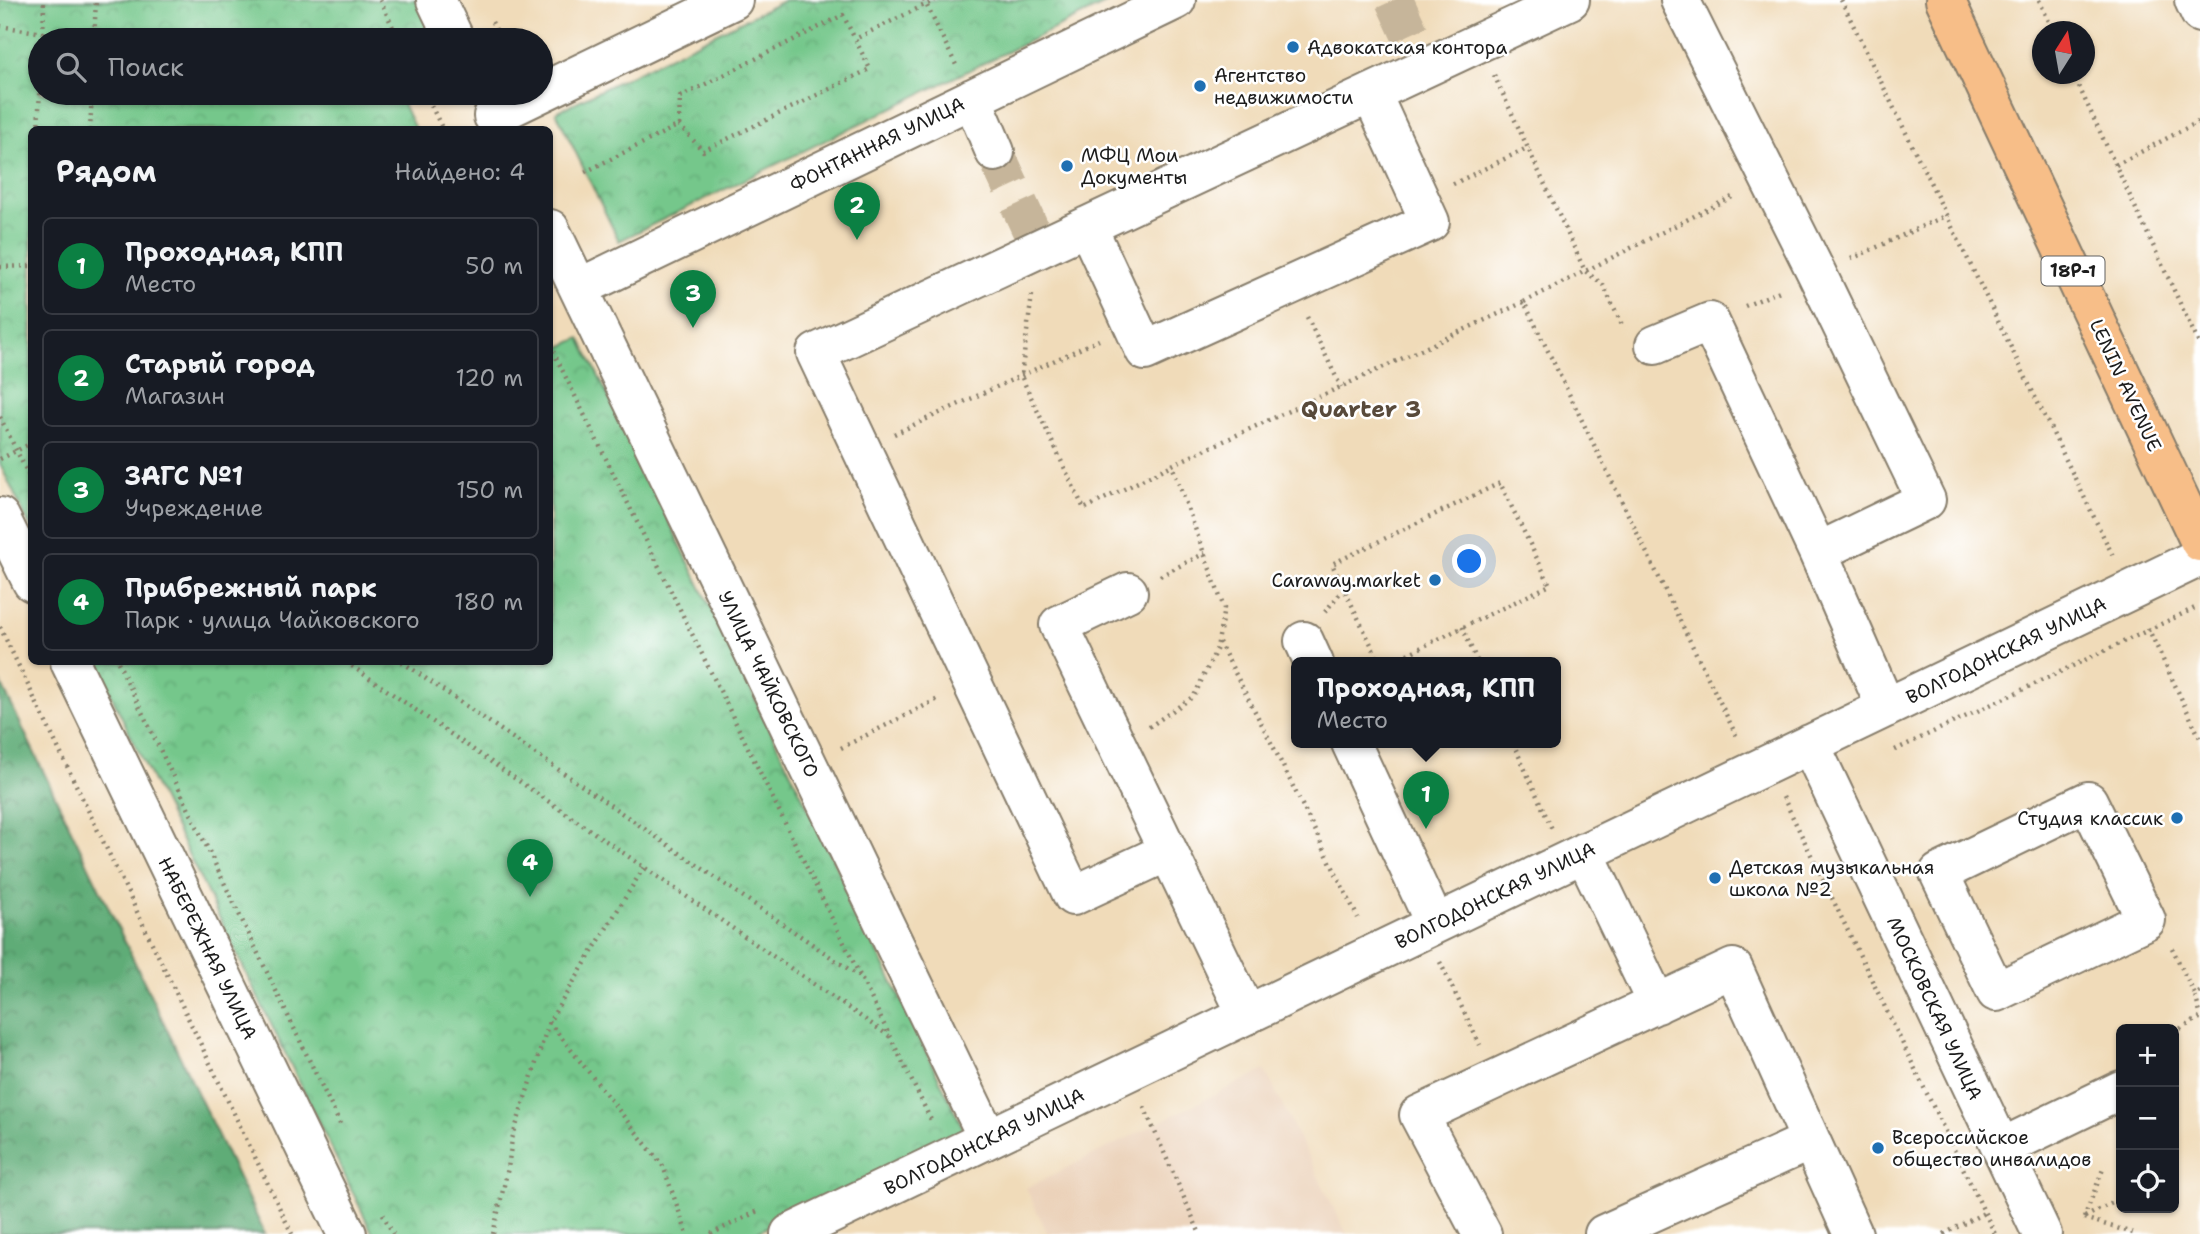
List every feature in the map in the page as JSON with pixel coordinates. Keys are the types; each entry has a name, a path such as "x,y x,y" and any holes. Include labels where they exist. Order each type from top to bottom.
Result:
{"main road":[{"name":"LENIN AVENUE","path":"1945,0 2200,542"}],"street":[{"path":"436,0 449,28"},
{"path":"553,84 733,0"},
{"name":"ФОНТАННАЯ УЛИЦА","path":"579,288 1176,0"},
{"path":"1167,852 1073,896 816,353 1037,244 1087,226 1371,93 1423,62 1478,43 1570,0"},
{"path":"1680,0 1926,500 1818,552"},
{"path":"2194,0 2200,13"},
{"path":"1087,226 1145,351 1430,222 1371,93"},
{"path":"972,98 995,152"},
{"path":"491,113 508,105"},
{"name":"УЛИЦА ЧАЙКОВСКОГО","path":"553,235 988,1139"},
{"path":"1645,335 1710,322 1818,552 1886,708"},
{"path":"0,517 28,574"},
{"name":"ВОЛГОДОНСКАЯ УЛИЦА","path":"790,1234 1376,953 1436,939 1574,837 1810,744 2200,557"},
{"path":"1128,592 1059,625 1247,1015"},
{"name":"НАБЕРЕЖНАЯ УЛИЦА","path":"71,665 347,1234"},
{"name":"МОСКОВСКАЯ УЛИЦА","path":"1810,744 2042,1234"},
{"path":"1353,748 1436,939"},
{"path":"2088,801 2146,920 1996,992 1963,924 1939,873 2088,801"},
{"path":"1574,837 1657,1004"},
{"path":"1908,950 1963,924"},
{"path":"1482,1234 1419,1115 1733,968 1853,1234"},
{"path":"2001,1147 2116,1092"},
{"path":"1604,1234 1810,1141"}],"path":[{"path":"43,28 44,0"},
{"path":"95,28 96,0"},
{"path":"380,0 394,28"},
{"path":"855,39 925,2 935,0"},
{"path":"1841,0 2117,563"},
{"path":"2039,0 2049,21"},
{"path":"925,2 972,98"},
{"path":"843,15 855,39 870,69 703,152 679,125 680,97 843,15"},
{"path":"0,26 28,31"},
{"path":"1478,43 1585,271 1603,285 1622,325 1645,335"},
{"path":"2078,84 2200,346"},
{"path":"38,126 39,105"},
{"path":"90,126 91,105"},
{"path":"431,105 441,126"},
{"path":"2116,165 2200,121"},
{"path":"585,172 679,125"},
{"path":"1420,200 1529,147"},
{"path":"1037,244 1021,376 1084,509 1172,465 1524,302 1769,179"},
{"path":"1710,322 1947,215"},
{"path":"0,267 28,266"},
{"path":"1292,284 1341,387"},
{"path":"1524,302 1741,745"},
{"path":"862,449 1133,325"},
{"path":"553,351 933,1125"},
{"path":"0,417 28,474"},
{"path":"0,459 28,445"},
{"path":"1118,748 1194,696 1217,648 1224,608 1172,465"},
{"path":"1377,657 1332,564 1500,482 1550,585 1401,657"},
{"path":"1128,592 1205,552"},
{"path":"2101,563 2113,557"},
{"path":"2148,630 2195,608"},
{"path":"2144,619 2200,738"},
{"path":"0,627 292,1234"},
{"path":"1462,627 1475,657"},
{"path":"1218,641 1376,953"},
{"path":"119,665 345,1134"},
{"path":"350,665 890,1036"},
{"path":"406,665 860,977"},
{"path":"808,764 972,682"},
{"path":"1725,744 1738,738"},
{"path":"1515,748 1532,786"},
{"path":"1778,786 1995,1234"},
{"path":"1551,828 1574,837"},
{"path":"493,1234 513,1139 549,1022 644,867"},
{"path":"2146,920 2166,937 2197,993 2200,1013"},
{"path":"1436,939 1496,1079"},
{"path":"2179,1029 2200,1018"},
{"path":"549,1022 663,1166 687,1234"},
{"path":"1140,1100 1200,1234"},
{"path":"2084,1218 2103,1169"},
{"path":"2084,1218 2116,1201"},
{"path":"381,1209 393,1234"},
{"path":"711,1234 760,1210"},
{"path":"1944,1234 1984,1213"},
{"path":"2084,1218 2136,1234"}],"shaded area":[{"path":"1265,1070 1347,1234 1048,1234 1026,1188"}],"green space":[{"path":"0,0 416,0 430,28 28,28 28,105 403,105 414,126 28,126 28,523 0,464"},
{"path":"785,0 1113,0 619,241 556,112"},
{"path":"580,338 965,1132 753,1234 373,1234 96,665 553,665 553,351"},
{"path":"0,681 265,1234 0,1234"}],"tunnel":[{"path":"1394,0 1420,56"},
{"path":"995,152 1035,239"}],"place":[{"name":"Адвокатская контора","path":"1293,47"},
{"name":"Агентство недвижимости","path":"1200,86"},
{"name":"МФЦ Мои Документы","path":"1067,166"},
{"name":"Старый город","path":"857,240"},
{"name":"ЗАГС №1","path":"693,328"},
{"name":"Caraway.market","path":"1435,580"},
{"name":"Студия классик","path":"2177,818"},
{"name":"Проходная, КПП","path":"1426,829"},
{"name":"Детская музыкальная школа №2","path":"1715,878"},
{"name":"Прибрежный парк","path":"530,897"},
{"name":"Всероссийское общество инвалидов","path":"1878,1148"}],"district":[{"name":"Quarter 3","path":"1361,409"}]}
